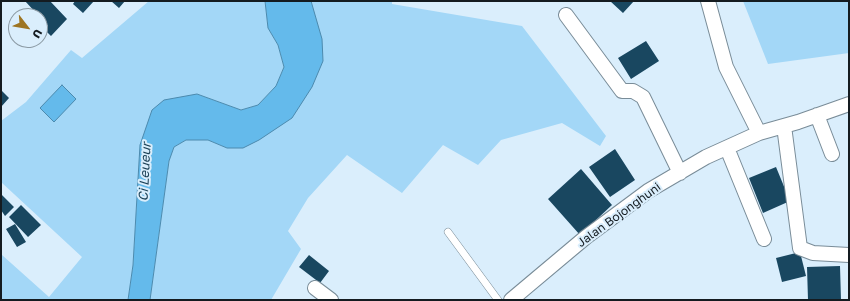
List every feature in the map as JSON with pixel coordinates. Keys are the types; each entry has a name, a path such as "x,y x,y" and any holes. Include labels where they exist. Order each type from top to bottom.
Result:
{"street":[{"path":"708,1 726,67 759,133"},
{"path":"566,15 622,91 634,91 643,97 680,173"},
{"name":"Jalan Bojonghuni","path":"511,300 586,237 648,191 706,157 759,133 849,104"},
{"path":"817,115 832,154"},
{"path":"784,126 800,248 813,253 848,257"},
{"path":"727,148 764,239"},
{"path":"315,288 331,300"}],"lane":[{"path":"448,232 498,300"}],"shaded area":[{"path":"149,1 265,1 268,28 278,45 284,67 276,86 258,105 241,110 197,94 140,145 133,265 128,300 1,300 2,255 49,297 82,257 1,182 1,121 26,102 71,50 82,58"},
{"path":"311,1 392,1 392,4 522,26 606,136 600,146 562,123 501,140 478,165 443,145 402,193 347,155 308,198 288,231 301,249 271,300 150,300 169,161 174,147 186,140 208,140 227,148 259,140 313,8"},
{"path":"743,1 849,1 849,53 768,64"}],"water":[{"name":"Ci Leueur","path":"265,1 311,1 322,39 323,61 312,87 292,118 259,140 243,148 227,148 208,140 186,140 174,147 169,161 150,300 128,300 133,265 140,145 152,110 164,100 197,94 241,110 258,105 276,86 284,67 278,45 268,28"},
{"path":"62,85 76,99 54,122 40,108"}],"building":[{"path":"25,1 50,1 67,19 51,36 48,33 48,8 31,8"},
{"path":"75,1 94,1 83,13 73,4"},
{"path":"111,1 125,1 119,8"},
{"path":"610,1 634,1 623,13"},
{"path":"646,41 659,61 631,79 618,58"},
{"path":"1,90 9,98 1,107"},
{"path":"615,149 635,180 610,197 589,167"},
{"path":"776,167 790,201 763,213 749,178"},
{"path":"581,169 612,205 580,235 548,199"},
{"path":"1,194 14,207 5,216 1,210"},
{"path":"21,205 41,225 28,237 9,217"},
{"path":"15,224 26,242 17,247 6,229"},
{"path":"800,252 806,276 782,282 776,258"},
{"path":"309,255 329,271 320,283 299,267"},
{"path":"840,266 841,300 808,300 807,267"}]}
